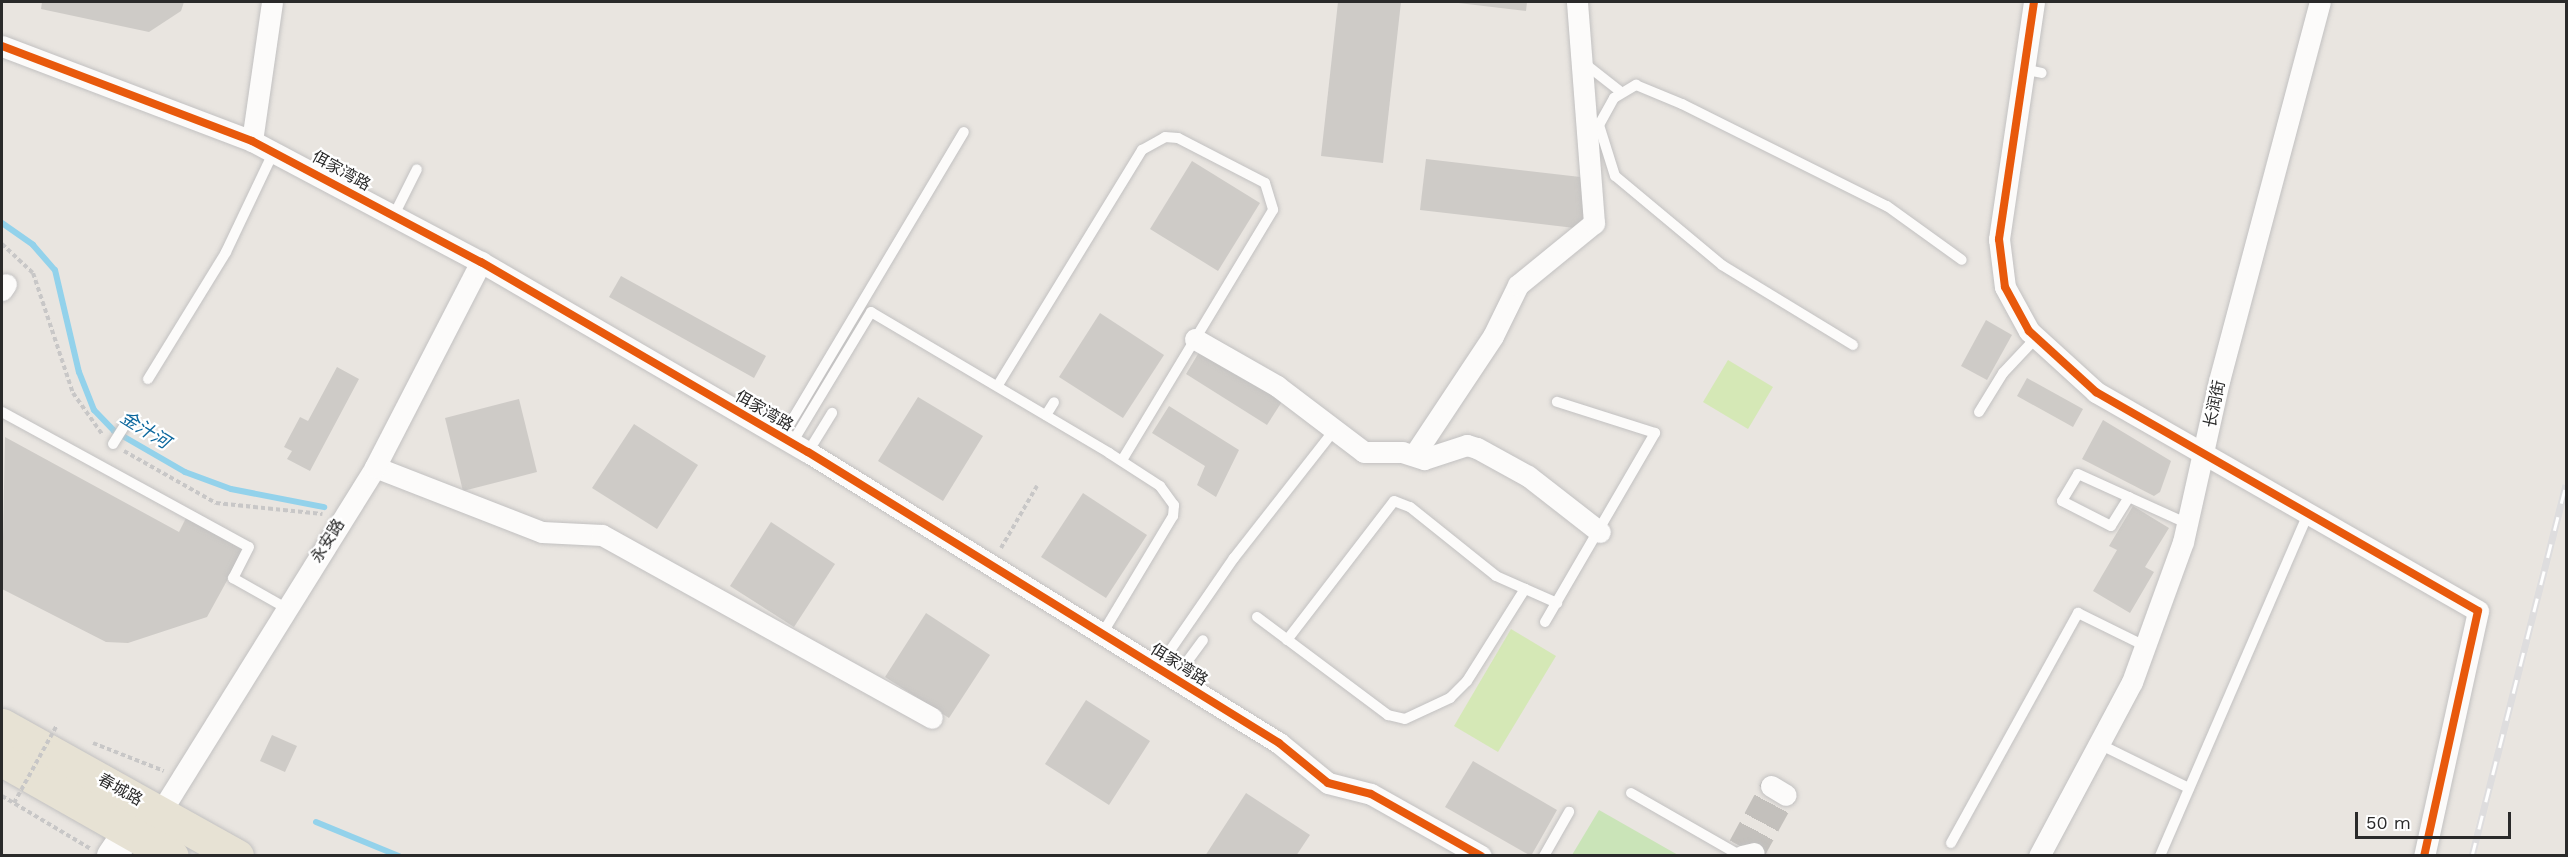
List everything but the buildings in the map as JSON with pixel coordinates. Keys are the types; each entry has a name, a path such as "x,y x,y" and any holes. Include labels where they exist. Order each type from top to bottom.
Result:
{"main road":[{"name":"春城路","path":"2,725 237,855"},
{"name":"春城路","path":"2,760 120,844 172,855"}],"street":[{"path":"252,141 272,2"},
{"path":"1414,455 1493,336 1518,285 1594,223 1584,63 1577,2"},
{"path":"2034,2 2033,71 2000,261 2014,309 2035,339 2096,392 2307,516 2478,611 2424,855"},
{"name":"长润街","path":"2039,855 2099,744 2145,646 2189,524 2219,381 2320,2"},
{"name":"佴家湾路","path":"2,46 252,141 481,262 794,444 1167,673 1279,743 1328,783 1371,794 1481,855"},
{"name":"永安路","path":"160,813 375,467 481,262"},
{"path":"1195,339 1277,386 1353,446 1414,455 1424,459 1467,446 1478,448 1528,476 1600,532"},
{"path":"375,467 542,532 602,535 932,718"}],"lane":[{"path":"1584,63 1621,92"},
{"path":"1853,345 1722,265 1615,176 1599,125 1601,113 1621,92 1636,86 1649,90 1762,143 1904,216 1923,238 1962,260"},
{"path":"794,444 964,132"},
{"path":"998,385 1130,165 1143,150 1165,137 1178,138 1265,183 1274,201 1122,460"},
{"path":"148,379 226,252 274,151"},
{"path":"394,215 417,169"},
{"path":"794,444 871,312 1122,460 1168,494 1173,516 1102,634"},
{"path":"1979,412 2003,373 2035,339"},
{"path":"1046,415 1054,402"},
{"path":"1545,622 1600,532 1655,433 1557,402"},
{"path":"2,412 249,548 233,578 286,608"},
{"path":"794,444 832,413"},
{"path":"113,444 125,425"},
{"path":"1167,673 1234,558 1329,437"},
{"path":"2129,497 2111,526 2062,501 2078,474 2189,524"},
{"path":"1287,640 1394,501 1410,507 1496,576 1557,603"},
{"path":"2160,855 2307,516"},
{"path":"1257,617 1389,715 1405,719 1450,698 1467,681 1525,589"},
{"path":"1951,843 2078,613 2145,646"},
{"path":"1167,673 1203,640"},
{"path":"2099,744 2189,788"},
{"path":"1631,793 1743,853"},
{"path":"1544,855 1569,812"}],"path":[{"path":"2,244 33,273 73,393 89,423 113,444 216,502 323,514 340,522"},
{"path":"1011,531 1037,486"},
{"path":"14,803 57,725"},
{"path":"113,753 182,777"},
{"path":"2,796 70,834 100,855"}],"green space":[{"path":"1728,360 1773,387 1748,429 1703,402"},
{"path":"1511,629 1556,656 1498,752 1454,726"},
{"path":"1599,810 1678,855 1572,855"}],"waterway":[{"name":"金汁河","path":"2,223 33,245 55,270 79,372 94,410 114,431 185,472 231,489 324,507"},
{"name":"金汁河","path":"316,822 399,856"}],"tunnel":[{"path":"1739,845 1771,786"},
{"path":"1754,853 1786,795"}],"railway":[{"path":"2472,856 2566,485"}],"cycle path":[{"path":"2034,2 1999,239 2005,287 2029,331 2096,392 2478,611 2424,856"},
{"path":"2,46 252,141 481,262 808,452 1279,743 1328,783 1371,794 1481,856"}]}
